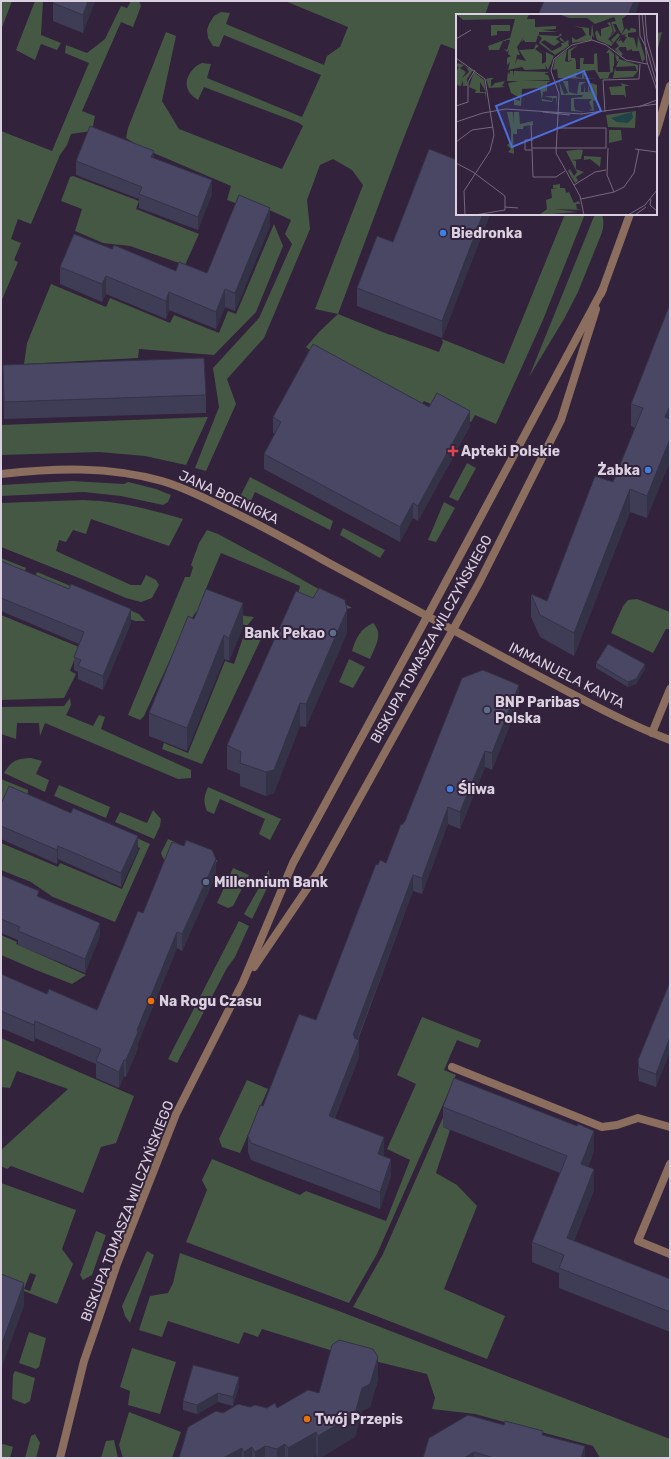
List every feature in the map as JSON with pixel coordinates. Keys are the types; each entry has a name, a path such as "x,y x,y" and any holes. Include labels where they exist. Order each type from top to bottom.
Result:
{"street":[{"path":"657,130 670,86"},
{"name":"BISKUPA TOMASZA WILCZYŃSKIEGO","path":"243,982 319,871 480,581 561,420 603,289 630,215"},
{"name":"BISKUPA TOMASZA WILCZYŃSKIEGO","path":"60,1458 84,1361 117,1264 176,1114 243,982 293,863 603,289"},
{"name":"JANA BOENIGKA","path":"1,474 35,470 94,469 161,481 181,488 267,528 452,630"},
{"name":"IMMANUELA KANTA","path":"452,630 652,733 670,740"},
{"path":"652,733 670,688"},
{"path":"452,1067 602,1127 617,1125 638,1118 670,1127"},
{"path":"670,1164 638,1241 670,1254"}],"green space":[{"path":"1,1 12,1 1,30"},
{"path":"35,1 43,1 41,35 61,43 57,50 41,44 35,60 16,50"},
{"path":"131,1 139,1 141,6 133,27 121,22 82,111 95,116 92,131 71,134 67,145 60,155 31,224 18,219 11,239 21,243 14,260 18,262 1,302 1,131 52,151 89,63 65,53 66,45 87,53 105,39 121,6 127,8"},
{"path":"285,1 490,1 485,14 456,14 456,50 441,44 401,145 338,314 315,309 363,185 352,170 333,159 320,165 307,200 310,229 264,338 227,379 236,404 206,471 195,468 219,407 213,368 259,318 292,244 285,234 291,220 246,199 241,205 227,200 231,186 142,148 126,138 128,128 166,32 176,36 162,101 179,129 282,169 303,126 299,123 204,87 198,100 193,97 188,89 187,81 190,72 199,64 211,64 207,78 302,117 321,75 224,35 219,47 213,46 208,38 207,30 209,24 214,16 221,12 230,13 226,24 324,65 327,56 340,47 348,27"},
{"path":"662,32 657,52 657,33"},
{"path":"73,176 139,201 136,209 199,234 185,265 130,246 103,243 75,231 82,209 61,201 70,177"},
{"path":"565,215 585,215 543,320 496,424 475,415 471,422 424,401 417,410 314,354 306,347 338,314 390,335 439,352 443,342 442,339 504,364"},
{"path":"595,215 602,215 603,229 578,292 564,319 529,377"},
{"path":"274,224 283,246 256,312 214,355 139,349 138,358 24,364 27,343 51,284 106,307 110,298 170,323 174,315 219,333 228,311 236,314"},
{"path":"208,417 186,465 145,456 99,452 1,455 1,425"},
{"path":"467,463 476,468 458,501 449,497"},
{"path":"250,477 333,521 330,530 255,492 248,507 242,503 240,497"},
{"path":"72,481 124,484 128,482 156,489 171,495 168,502 163,505 121,496 84,492 1,496 1,485"},
{"path":"83,500 121,504 183,519 169,546 91,519 86,534 73,530 66,542 59,540 56,551 131,585 141,585 146,575 156,580 159,585 152,598 141,602 126,598 1,547 1,503"},
{"path":"444,502 455,508 436,542 428,540"},
{"path":"343,528 385,550 380,558 340,535"},
{"path":"207,530 218,534 287,571 352,608 343,609 296,604 300,586 221,553 202,598 202,606 195,613 180,638 144,716 140,720 128,715 185,577 190,577 193,567 191,565 199,543"},
{"path":"1,558 26,568 21,580 1,572"},
{"path":"37,572 73,587 68,599 32,584"},
{"path":"84,591 139,614 145,621 135,621 81,599"},
{"path":"637,599 670,612 670,629 666,629 653,653 611,633 623,606 628,600"},
{"path":"206,611 254,617 247,626"},
{"path":"1,615 79,647 70,671 76,674 64,698 1,700"},
{"path":"373,623 378,632 378,641 370,659 352,651 359,634"},
{"path":"247,626 261,639 202,764 162,749 164,743 188,753 225,661 234,664"},
{"path":"349,659 365,667 353,688 339,682"},
{"path":"70,698 71,705 66,715 93,726 99,715 105,717 101,729 191,770 191,778 178,779 45,723 40,736 39,723 17,723 16,739 1,734 1,707 64,706"},
{"path":"31,758 42,761 36,774 49,780 45,792 4,773 9,765 15,761"},
{"path":"1,779 28,790 27,799 1,812"},
{"path":"59,785 110,807 106,818 54,796"},
{"path":"208,787 281,819 270,840 259,834 265,819 220,799 214,814 207,811 204,799"},
{"path":"153,810 161,819 160,826 154,839 115,822 120,812 147,823"},
{"path":"126,833 150,844 115,922 53,897 31,882 1,870 1,843 58,867 60,863 122,889 140,848 122,840"},
{"path":"168,839 218,861 214,863 165,860 161,853"},
{"path":"233,868 249,875 233,906 228,908 217,903"},
{"path":"269,870 270,882 252,919 244,914"},
{"path":"239,921 249,926 235,957 227,968 177,1063 168,1059"},
{"path":"1,935 17,942 16,944 86,975 72,984 1,955"},
{"path":"422,1017 481,1040 478,1048 457,1040 444,1070 456,1075 377,1254 349,1303 186,1242 207,1190 202,1180 212,1159 300,1195 306,1191 386,1221 410,1160 387,1149 416,1084 397,1075"},
{"path":"1,1038 134,1096 116,1143 101,1147 83,1193 11,1166 7,1169 1,1166 1,1150 68,1089 17,1071 10,1088 1,1087"},
{"path":"247,1080 268,1089 240,1153 222,1147 219,1139"},
{"path":"452,1097 443,1127 450,1130 436,1173 457,1185 477,1206 444,1289 505,1316 487,1359 353,1307 383,1254"},
{"path":"1,1183 76,1210 62,1249 73,1264 57,1304 1,1282","holes":["30,1273 36,1275 30,1291 24,1289"]},
{"path":"96,1231 106,1235 92,1275 83,1280 80,1275"},
{"path":"147,1251 154,1255 130,1323 125,1316 122,1306"},
{"path":"180,1253 344,1313 670,1439 670,1458 600,1458 593,1446 475,1414 432,1409 435,1398 427,1374 330,1350 262,1329 258,1337 244,1332 239,1344 168,1321 162,1337 139,1330 150,1296 168,1293 173,1283"},
{"path":"29,1332 46,1338 39,1367 36,1369 19,1363"},
{"path":"132,1348 176,1362 160,1414 128,1405 130,1391 120,1387"},
{"path":"15,1371 35,1378 30,1401 25,1404 12,1399 13,1375"},
{"path":"129,1412 181,1432 172,1458 123,1458 119,1445"},
{"path":"35,1434 40,1443 36,1458 25,1458 31,1436"},
{"path":"114,1440 118,1458 101,1458 106,1441"},
{"path":"3,1444 13,1447 10,1458 1,1458 1,1445"}],"building":[{"path":"54,1 88,1 83,15 53,3"},
{"path":"544,1 634,1 628,14 538,14"},
{"path":"90,126 154,151 151,157 212,180 198,217 139,194 142,187 76,161"},
{"name":"Biedronka","path":"429,149 456,160 456,215 483,215 442,321 357,288 377,236 393,242"},
{"path":"239,195 270,208 235,293 225,289 216,312 169,292 166,301 106,276 102,284 60,267 74,234 112,249 114,245 176,271 179,262 207,273"},
{"path":"670,304 670,406 665,417 670,419 670,439 647,496 630,489 574,633 540,615 531,594 547,601 595,476 613,482 643,408 631,404"},
{"path":"313,344 429,407 437,393 470,411 418,506 413,503 400,527 264,454 281,422 273,417"},
{"path":"204,358 206,395 4,402 3,365"},
{"path":"1,561 69,589 71,584 131,609 103,676 78,666 81,660 74,657 84,632 1,598"},
{"path":"319,588 345,600 347,610 306,704 300,703 274,770 266,772 240,763 241,752 227,745 296,591 313,598"},
{"path":"206,589 243,603 229,638 224,635 187,728 149,713 188,616 194,619"},
{"path":"608,644 645,664 636,679 628,682 596,663"},
{"path":"483,670 519,685 492,753 485,751 460,812 448,807 422,878 413,875 353,1035 355,1035 354,1038 359,1040 329,1116 384,1137 378,1154 391,1159 380,1192 251,1143 248,1136 260,1105 263,1106 299,1014 316,1020 376,864 378,865 380,860 386,863 401,824 402,825 405,821 462,678"},
{"path":"9,786 71,813 73,808 138,836 121,873 58,846 57,850 1,826 1,804"},
{"path":"186,840 212,850 216,859 182,934 177,932 137,1030 138,1032 119,1072 96,1061 101,1049 35,1021 34,1025 1,1011 1,974 47,994 49,989 97,1010 138,911 143,913 172,842 184,846"},
{"path":"1,875 39,891 37,896 100,923 85,959 18,931 20,927 1,919"},
{"path":"670,982 670,1037 656,1074 639,1068 638,1060"},
{"path":"454,1078 577,1126 578,1124 594,1131 581,1164 594,1169 567,1238 670,1279 670,1312 559,1268 564,1255 532,1242 567,1156 443,1107"},
{"path":"1,1274 24,1283 1,1346"},
{"path":"339,1340 373,1349 378,1357 370,1384 362,1388 355,1414 318,1436 316,1432 288,1448 285,1444 277,1449 265,1446 255,1452 252,1447 244,1452 242,1448 223,1458 179,1458 188,1427 216,1411 223,1413 238,1404 250,1407 255,1405 267,1408 275,1403 277,1408 308,1390 319,1393 332,1345"},
{"path":"193,1365 239,1377 233,1397 218,1393 197,1405 183,1401"},
{"path":"468,1415 504,1425 505,1421 543,1431 542,1435 585,1446 581,1458 494,1458 474,1452 464,1458 423,1458 429,1438"}],"place":[{"name":"Biedronka","path":"443,233"},
{"name":"Apteki Polskie","path":"453,451"},
{"name":"Żabka","path":"648,470"},
{"name":"Bank Pekao","path":"333,633"},
{"name":"BNP Paribas Polska","path":"487,710"},
{"name":"Śliwa","path":"450,789"},
{"name":"Millennium Bank","path":"206,882"},
{"name":"Na Rogu Czasu","path":"151,1001"},
{"name":"Twój Przepis","path":"307,1419"}]}
